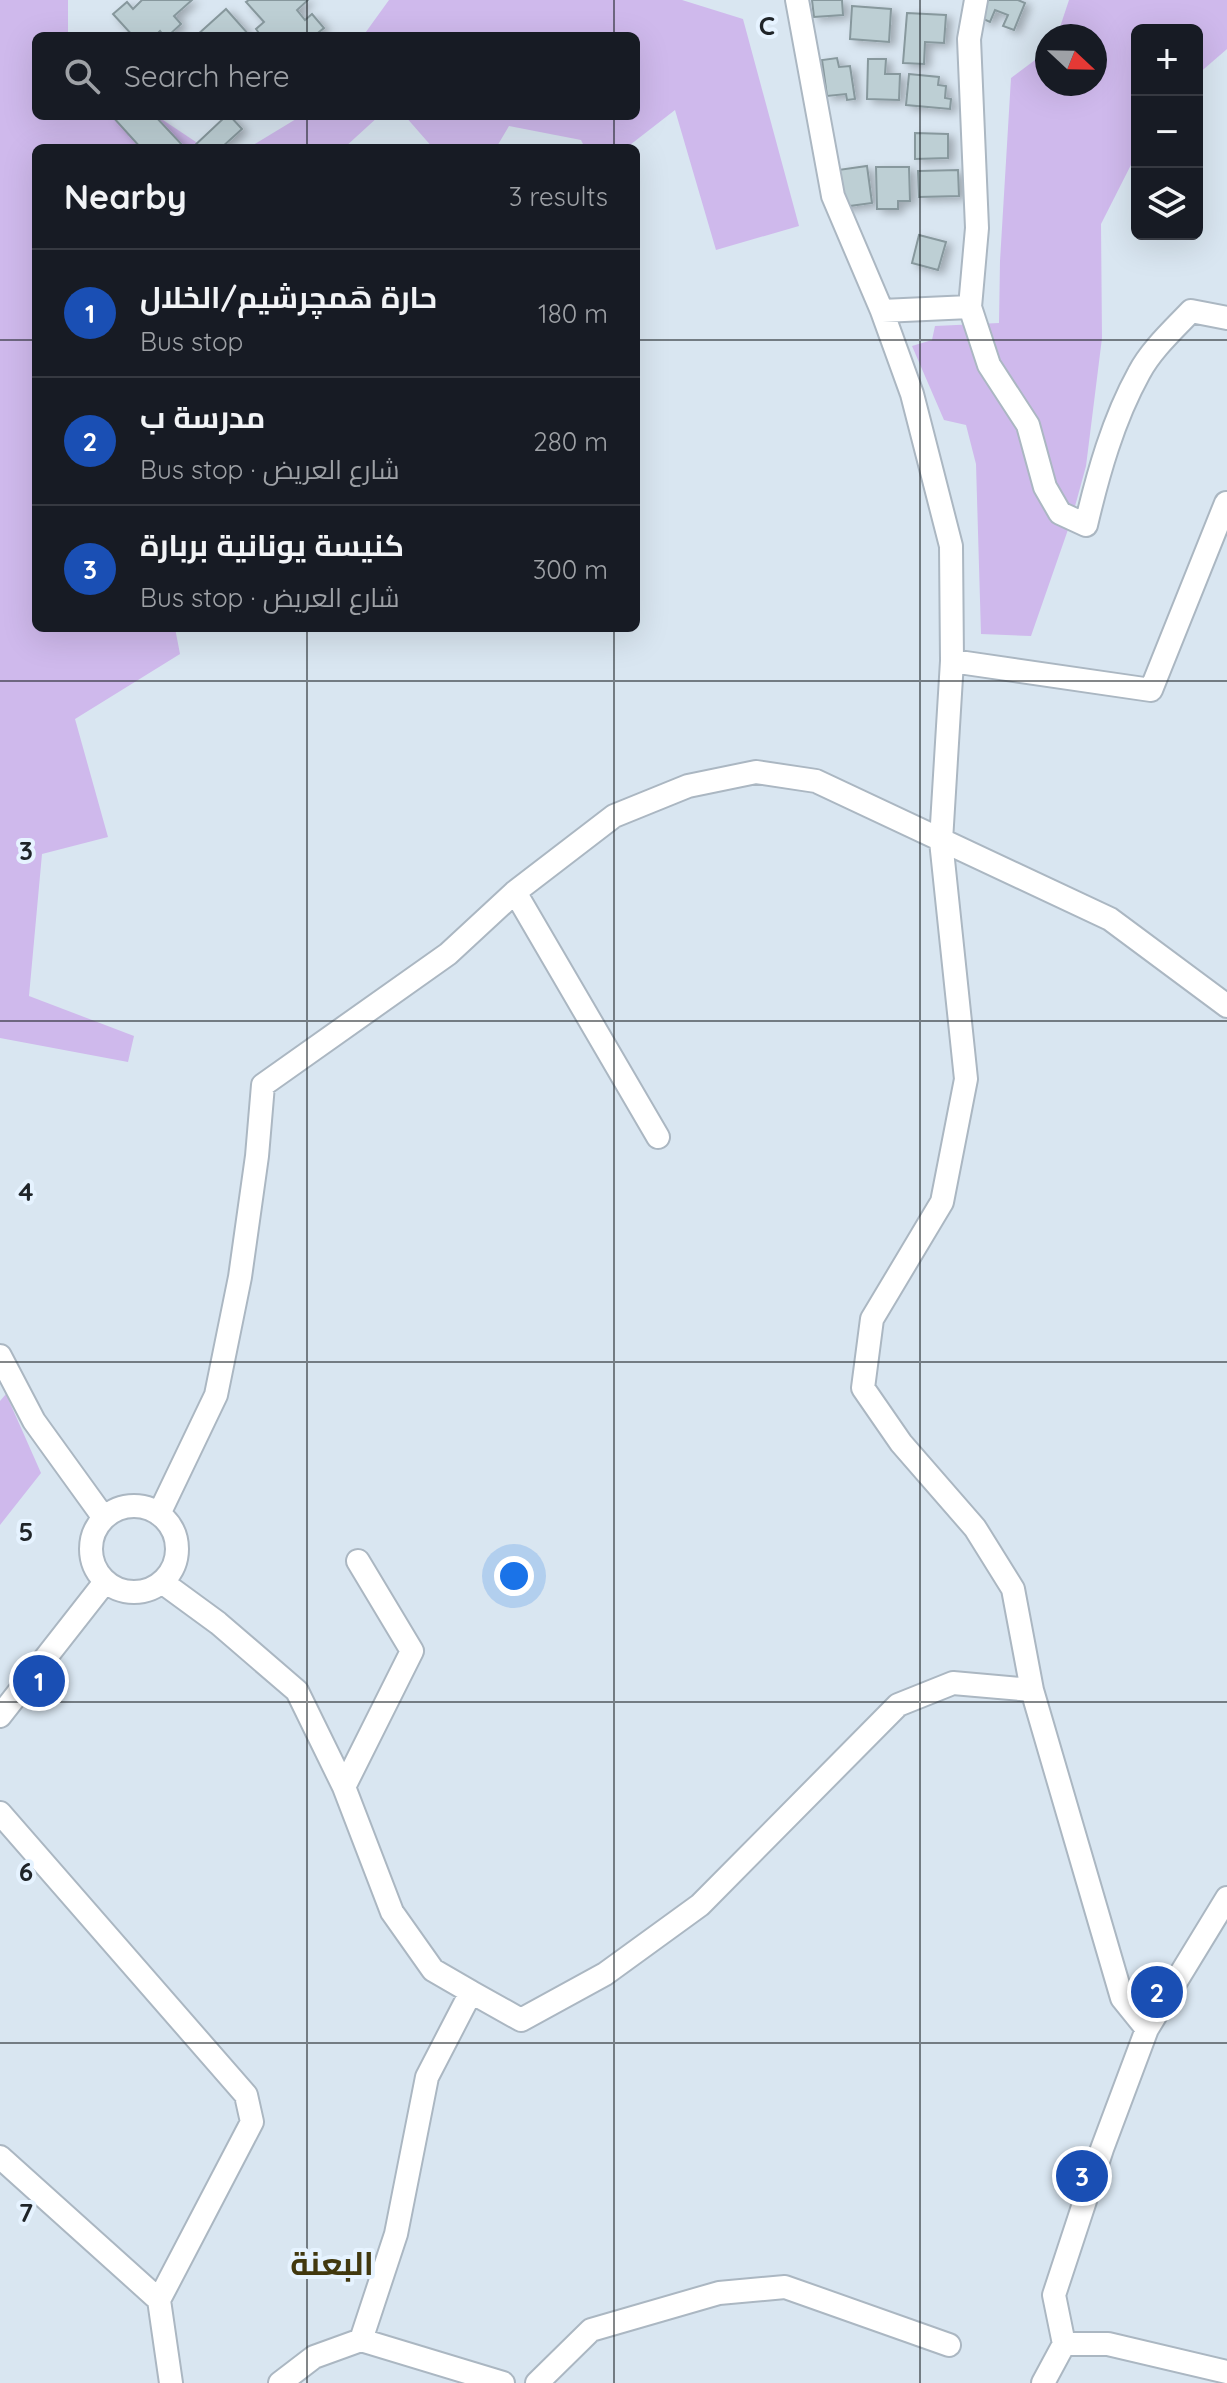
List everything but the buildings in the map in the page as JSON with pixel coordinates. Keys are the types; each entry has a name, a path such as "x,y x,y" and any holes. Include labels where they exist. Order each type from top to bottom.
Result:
{"street":[{"path":"797,0 833,196 882,311 912,394 951,546 952,661 941,841 966,1079 942,1202 872,1319 863,1388 901,1443 975,1528 1013,1589 1032,1690 1122,1998 1147,2029"},
{"path":"976,0 969,39 977,228 970,307 989,365 1028,425 1045,487 1060,513 1086,525 1112,436 1139,371 1164,339 1191,311 1227,318"},
{"path":"882,311 970,307"},
{"path":"952,661 1151,690 1226,503"},
{"path":"159,1514 216,1395 240,1277 257,1156 263,1085 448,954 515,892 614,816 688,786 756,772 816,781 1110,919 1227,1006"},
{"path":"515,892 658,1137"},
{"path":"0,1356 34,1421 104,1518"},
{"path":"131,1506 159,1514 174,1534 177,1547 171,1572 152,1589 140,1592 116,1589 105,1582 96,1571 91,1557 95,1530 104,1518 116,1510 131,1506"},
{"path":"344,1787 412,1651 358,1561"},
{"path":"0,1716 105,1582"},
{"path":"162,1582 218,1623 297,1691 344,1787 392,1912 433,1970 521,2020 605,1974 700,1905 898,1705 953,1683 1032,1690"},
{"path":"0,1813 246,2095 252,2122 159,2300 171,2383"},
{"path":"1043,2383 1064,2344 1054,2295 1102,2149 1147,2029 1227,1898"},
{"path":"361,2340 396,2234 427,2077 471,1992"},
{"path":"0,2157 159,2300"},
{"path":"537,2383 591,2330 719,2293 758,2289 785,2287 949,2345"},
{"path":"280,2383 314,2357 361,2340 503,2383"},
{"path":"1064,2344 1108,2344 1227,2372"}],"shaded area":[{"path":"0,0 68,0 68,32 32,32 32,120 163,120 199,144 32,144 32,632 176,632 180,654 75,719 108,837 42,854 29,996 134,1036 128,1062 0,1038"},
{"path":"389,0 682,0 743,19 799,226 716,250 675,110 631,144 583,144 581,140 509,126 498,144 430,144 408,120 640,120 640,32 366,32"},
{"path":"1069,0 1227,0 1227,49 1203,70 1203,24 1131,24 1131,165 1101,224 1102,338 1086,466 1071,521 1031,636 981,634 976,464 966,425 944,420 912,346 932,340 935,326 999,323 1011,78 1035,60 1035,96 1107,96 1107,24 1061,24"},
{"path":"294,120 375,120 348,144 255,144"},
{"path":"6,1394 41,1473 0,1525 0,1401"}],"place":[{"name":"حارة هَمچرشيم/الخلال","path":"39,1681"},
{"name":"مدرسة ب","path":"1157,1992"},
{"name":"كنيسة يونانية بربارة","path":"1082,2176"}],"district":[{"name":"البعنة","path":"332,2263"}]}
